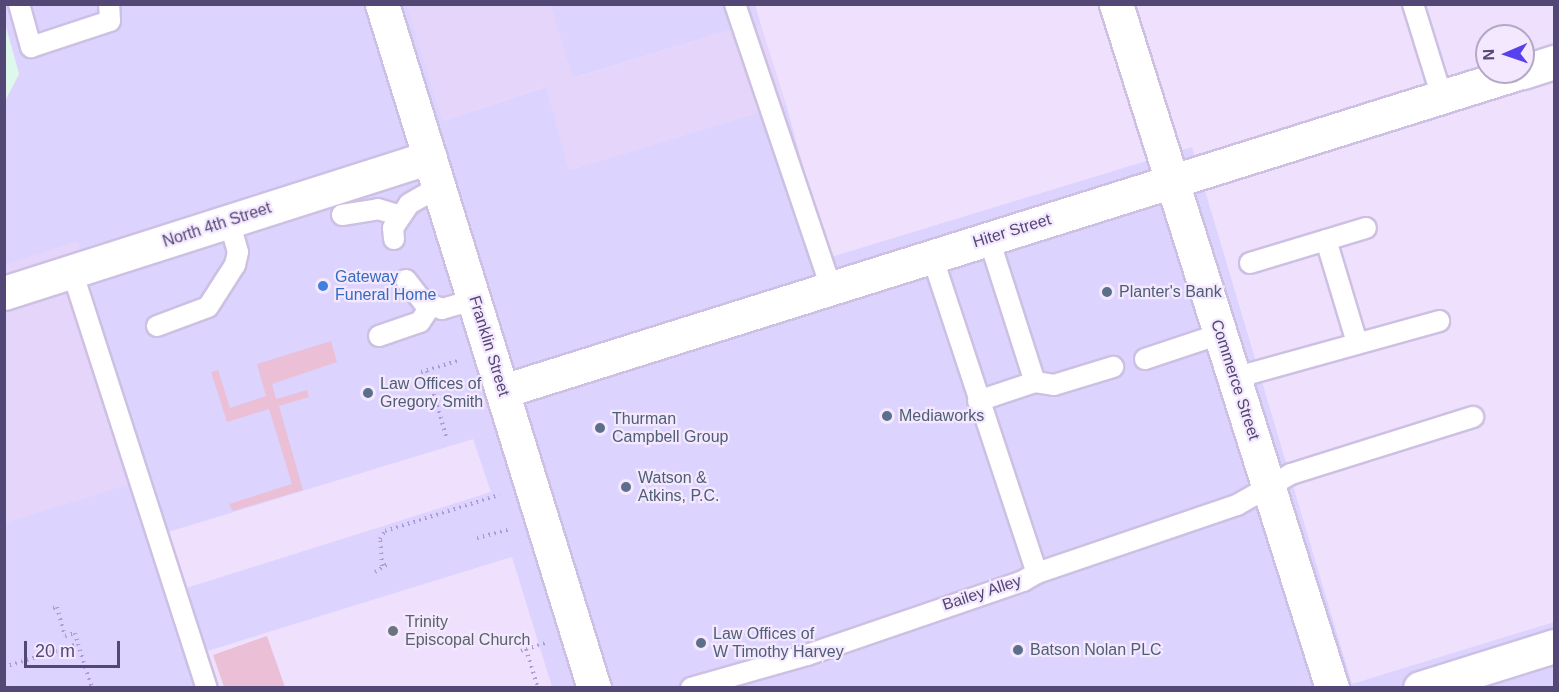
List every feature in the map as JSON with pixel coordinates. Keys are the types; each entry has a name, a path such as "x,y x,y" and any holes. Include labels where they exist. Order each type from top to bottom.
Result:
{"street":[{"name":"Franklin Street","path":"382,4 594,687"},
{"name":"Commerce Street","path":"1116,4 1332,687"},
{"name":"Hiter Street","path":"1535,68 1554,62"},
{"name":"Hiter Street","path":"503,391 1484,84"},
{"name":"North 4th Street","path":"5,291 72,271 137,260 229,221 430,157"},
{"path":"1420,687 1554,646"}],"lane":[{"path":"19,4 31,46 110,21 109,4"},
{"path":"735,4 831,288"},
{"path":"1413,4 1442,97"},
{"path":"394,239 393,228 409,204 439,187"},
{"path":"342,215 378,209 402,216"},
{"path":"157,326 208,307 236,265 238,252 229,221"},
{"path":"1250,263 1366,228"},
{"path":"989,239 1045,384"},
{"path":"1326,240 1357,343"},
{"path":"932,256 978,401 1037,573"},
{"path":"72,271 207,687"},
{"path":"406,280 423,302 431,306 442,309 474,300"},
{"path":"379,336 420,322 431,306"},
{"path":"1234,378 1439,321"},
{"path":"1145,359 1220,334"},
{"path":"978,401 1113,367"},
{"name":"Bailey Alley","path":"692,687 807,655 1023,581 1037,573 1237,505 1291,474 1473,417"}],"path":[{"path":"446,436 424,371 458,361"},
{"path":"382,566 380,539 385,531 500,495"},
{"path":"477,538 510,528"},
{"path":"375,572 388,564"},
{"path":"53,608 57,607 65,636 75,633 92,687"},
{"path":"538,687 533,680 523,650 546,643"},
{"path":"4,667 78,644"}],"shaded area":[{"path":"5,5 407,5 443,121 546,87 569,170 786,104 828,258 1192,147 1352,684 1554,622 1554,687 552,687 512,557 204,652 214,687 5,687 4,523 148,478 77,242 6,264 5,101 19,74 5,22","holes":["473,439 491,492 183,589 165,533"]},
{"path":"407,5 550,5 574,78 723,32 761,25 786,104 569,170 545,87 443,121"},
{"path":"550,5 755,5 761,25 723,32 573,78"},
{"path":"4,22 19,74 5,101 4,101"},
{"path":"77,242 148,478 5,523 4,264"},
{"path":"331,341 337,362 272,384 276,399 307,390 309,397 279,406 303,490 233,511 229,504 292,484 269,409 227,422 211,372 218,370 230,408 266,396 257,364"},
{"path":"267,636 285,687 224,687 213,655"}],"place":[{"name":"Gateway Funeral Home","path":"323,286"},
{"name":"Planter's Bank","path":"1107,292"},
{"name":"Law Offices of Gregory Smith","path":"368,393"},
{"name":"Mediaworks","path":"887,416"},
{"name":"Thurman Campbell Group","path":"600,428"},
{"name":"Watson & Atkins, P.C.","path":"626,487"},
{"name":"Trinity Episcopal Church","path":"393,631"},
{"name":"Law Offices of W Timothy Harvey","path":"701,643"},
{"name":"Batson Nolan PLC","path":"1018,650"}]}
